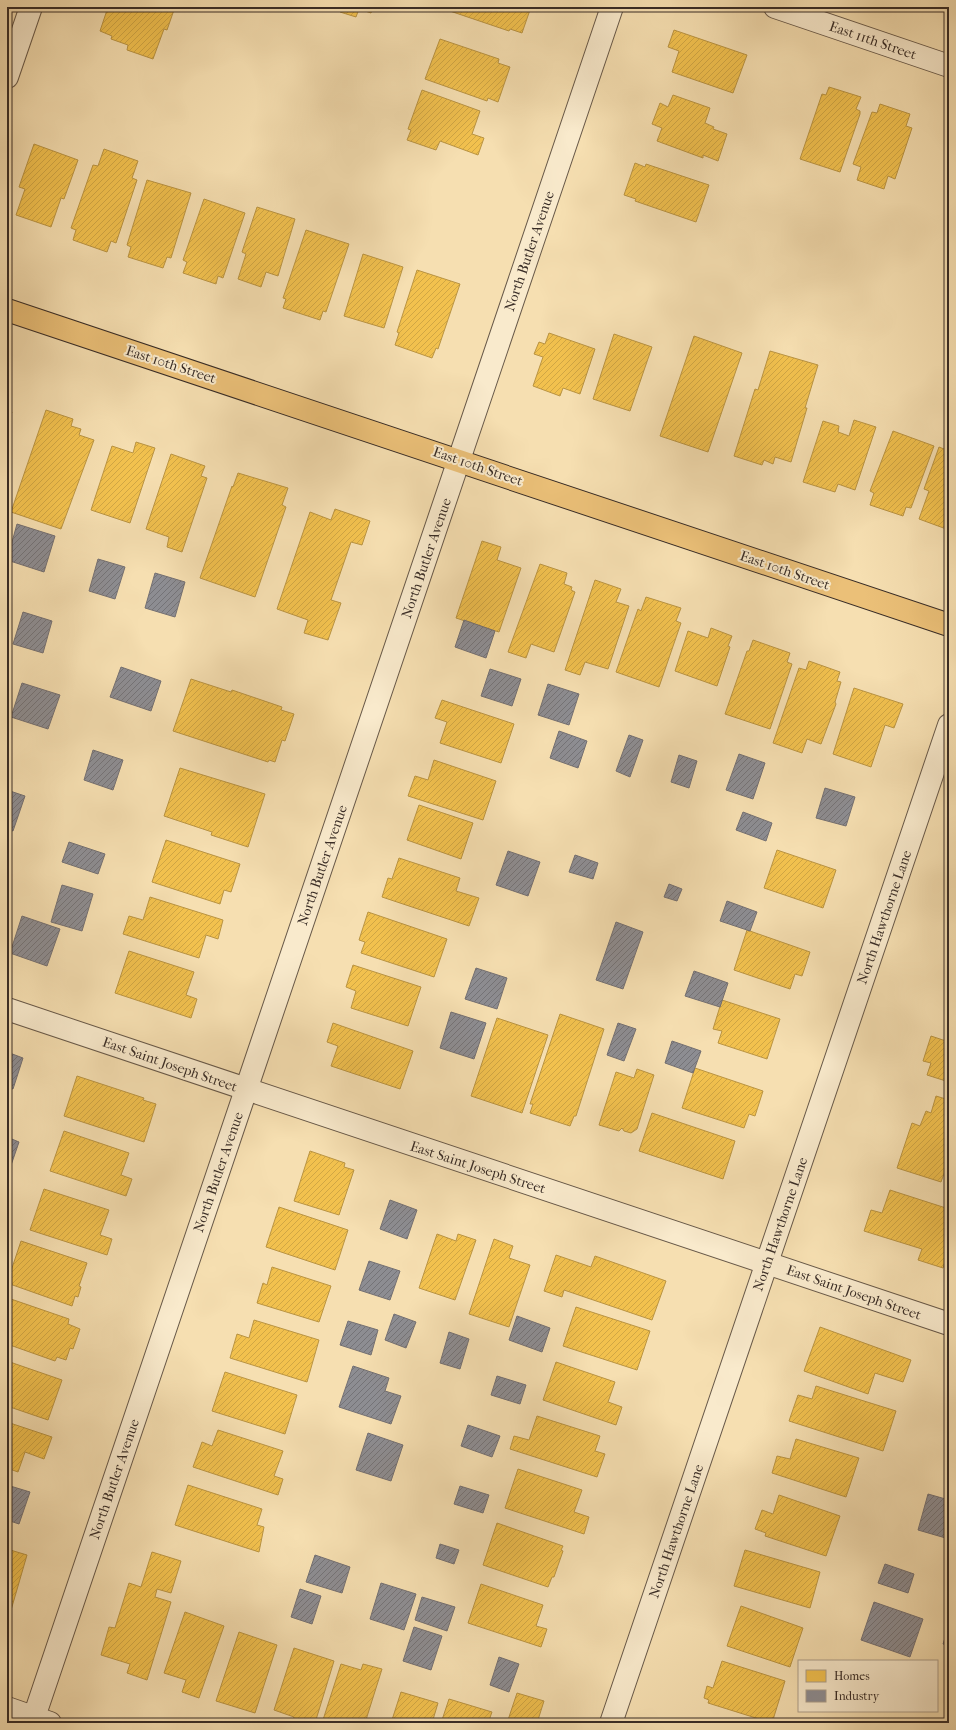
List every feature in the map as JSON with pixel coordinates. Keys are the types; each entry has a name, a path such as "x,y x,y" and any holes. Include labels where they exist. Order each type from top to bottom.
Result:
{"main road":[{"name":"East 10th Street","path":"7,310 949,625"}],"street":[{"path":"7,77 31,7"},
{"name":"North Butler Avenue","path":"39,1721 246,1090 612,7"},
{"name":"East 11th Street","path":"775,7 949,66"},
{"name":"North Hawthorne Lane","path":"611,1723 949,725"},
{"name":"East Saint Joseph Street","path":"7,1009 949,1324"},
{"path":"7,1708 39,1721"}],"building: Homes":[{"path":"108,7 120,10 121,7 175,7 167,30 164,29 153,59 127,50 128,45 111,39 112,36 100,31"},
{"path":"341,7 373,7 371,13 359,9 356,17 340,12"},
{"path":"438,7 531,7 522,33 510,29 509,31"},
{"path":"674,30 747,55 733,93 672,72 679,51 668,47"},
{"path":"440,39 499,59 498,63 510,67 498,102 488,98 487,101 425,79"},
{"path":"829,87 861,97 856,109 860,111 860,114 840,172 800,159 822,94 826,95"},
{"path":"422,90 480,111 472,134 484,138 478,155 440,141 436,150 407,140 411,130 408,129"},
{"path":"673,95 710,108 705,123 714,127 713,129 727,134 718,161 703,155 703,158 657,141 662,128 652,124 660,103 668,107"},
{"path":"880,104 910,114 906,126 912,128 895,179 888,176 884,189 857,180 861,167 853,164 872,112 877,113"},
{"path":"34,144 78,160 64,199 61,198 51,227 16,215 25,189 19,187"},
{"path":"104,149 138,161 132,178 137,180 116,243 111,241 107,252 73,240 76,230 71,228 93,165 98,166"},
{"path":"635,163 645,167 646,164 709,185 696,222 635,201 636,199 624,195"},
{"path":"147,180 191,193 171,258 167,257 163,268 128,257 131,247 127,245"},
{"path":"204,199 245,213 223,278 218,276 216,284 183,273 187,262 183,260"},
{"path":"257,207 295,219 278,276 266,272 261,287 238,279 246,254 242,252"},
{"path":"306,230 349,244 326,312 323,311 320,320 283,308 286,299 283,298"},
{"path":"363,254 403,267 384,328 344,316"},
{"path":"417,270 460,284 438,349 436,348 432,358 395,345 399,333 397,332"},
{"path":"949,303 949,317 945,316"},
{"path":"549,333 595,349 580,394 563,388 560,396 533,386 543,357 534,354 539,342 545,344"},
{"path":"614,334 652,347 630,411 593,399"},
{"path":"694,336 742,353 708,452 660,436"},
{"path":"770,351 818,365 791,462 775,457 773,464 764,460 762,465 734,456 755,389 758,390"},
{"path":"7,410 12,412 7,425"},
{"path":"46,410 73,419 71,426 81,429 79,435 94,440 61,529 11,512"},
{"path":"854,420 876,427 855,490 838,484 835,492 803,482 823,421 839,426 838,432 849,436"},
{"path":"893,431 934,446 911,508 906,507 903,516 870,505 874,493 870,491"},
{"path":"136,442 155,448 130,523 91,510 112,446 133,453"},
{"path":"939,447 949,451 949,530 919,519 929,491 924,489"},
{"path":"171,454 205,466 201,476 207,478 182,552 167,547 169,537 146,529"},
{"path":"238,473 288,488 282,505 286,507 255,597 200,578 232,486 233,487"},
{"path":"335,509 370,521 362,545 351,542 331,600 341,603 328,640 304,633 308,620 277,609 310,512 331,520"},
{"path":"482,541 501,547 497,560 521,568 499,632 456,618"},
{"path":"540,564 567,573 564,584 572,587 571,590 575,592 554,652 531,644 526,658 508,652"},
{"path":"595,580 621,589 616,602 629,606 608,669 585,662 580,675 565,670"},
{"path":"646,597 681,608 676,621 681,623 659,687 616,672 638,609 641,611"},
{"path":"711,628 732,636 728,646 730,647 717,686 675,671 688,631 708,638"},
{"path":"753,640 790,653 787,662 792,664 770,729 725,714 747,651 749,651"},
{"path":"809,661 840,672 837,681 841,682 835,702 836,704 821,744 807,739 802,753 773,743 799,668 806,670"},
{"path":"191,679 231,692 232,690 282,707 281,710 294,714 285,741 282,740 275,762 269,760 268,762 173,731"},
{"path":"854,688 903,704 894,728 885,725 871,767 833,754"},
{"path":"442,700 514,724 501,763 440,743 447,722 435,718"},
{"path":"434,760 496,781 483,820 408,796 415,776 428,780"},
{"path":"180,768 265,794 248,847 211,835 212,832 164,816"},
{"path":"419,805 473,823 461,859 407,840"},
{"path":"166,840 240,864 231,892 224,890 220,904 152,882"},
{"path":"777,850 836,870 823,908 764,888"},
{"path":"399,858 460,878 456,891 479,898 469,926 382,897 388,878 392,879"},
{"path":"150,897 223,920 218,939 206,935 199,958 123,934 129,916 143,920"},
{"path":"368,912 447,939 434,977 361,953 365,942 359,940"},
{"path":"747,930 810,952 802,976 795,974 790,989 734,970"},
{"path":"129,951 194,972 186,995 197,999 191,1018 115,993"},
{"path":"353,965 421,987 408,1026 351,1008 356,991 346,987"},
{"path":"722,1000 780,1019 767,1059 718,1043 722,1031 713,1029"},
{"path":"560,1014 604,1029 576,1116 574,1116 570,1126 530,1113 533,1104 530,1104"},
{"path":"497,1018 548,1035 522,1113 471,1096"},
{"path":"333,1023 413,1051 400,1089 331,1066 338,1046 327,1042"},
{"path":"931,1036 949,1042 949,1082 927,1075 931,1063 923,1061"},
{"path":"695,1068 763,1091 755,1116 749,1114 744,1128 682,1108"},
{"path":"637,1069 654,1075 637,1129 631,1133 624,1131 622,1128 619,1131 599,1125 616,1072 634,1078"},
{"path":"77,1076 144,1098 143,1100 156,1104 144,1142 64,1116"},
{"path":"936,1096 949,1100 949,1160 941,1182 897,1168 912,1123 920,1126 926,1111 931,1113"},
{"path":"652,1113 735,1141 723,1179 639,1151"},
{"path":"64,1131 129,1153 121,1175 132,1179 126,1196 50,1171"},
{"path":"310,1151 345,1163 344,1167 354,1170 339,1215 294,1201"},
{"path":"44,1189 109,1210 100,1235 112,1239 107,1255 30,1230"},
{"path":"890,1190 949,1209 949,1248 943,1268 918,1260 922,1249 864,1231 871,1210 882,1213"},
{"path":"279,1207 348,1230 335,1270 266,1247"},
{"path":"437,1234 456,1241 458,1234 476,1240 455,1300 419,1288"},
{"path":"494,1239 513,1246 509,1258 530,1265 509,1327 469,1314"},
{"path":"21,1241 87,1263 79,1286 81,1287 78,1297 75,1296 72,1306 7,1283"},
{"path":"556,1255 591,1267 595,1256 666,1281 652,1320 564,1290 562,1297 544,1291"},
{"path":"272,1267 331,1286 319,1322 257,1303 263,1283 267,1285"},
{"path":"8,1298 69,1319 68,1324 80,1329 73,1349 70,1348 66,1360 57,1357 55,1361 7,1344"},
{"path":"576,1307 650,1331 637,1370 563,1346"},
{"path":"254,1320 319,1340 307,1382 230,1358 237,1334 249,1338"},
{"path":"820,1327 911,1360 903,1382 875,1373 868,1394 804,1371"},
{"path":"7,1361 62,1380 48,1420 7,1406"},
{"path":"556,1362 615,1382 608,1402 622,1407 616,1425 543,1400"},
{"path":"225,1372 297,1395 285,1434 212,1411"},
{"path":"816,1386 896,1411 883,1451 789,1421 798,1395 812,1399"},
{"path":"537,1416 600,1436 595,1451 605,1454 597,1477 510,1449 514,1436 529,1440"},
{"path":"7,1422 52,1437 44,1459 25,1452 18,1472 7,1468"},
{"path":"218,1430 283,1451 274,1476 283,1479 278,1495 193,1467 202,1442 212,1446"},
{"path":"796,1439 859,1458 846,1497 772,1473 777,1456 790,1459"},
{"path":"518,1469 582,1490 574,1512 589,1517 584,1534 505,1508"},
{"path":"188,1485 262,1509 257,1525 264,1527 259,1552 175,1525"},
{"path":"779,1495 840,1516 826,1556 765,1536 766,1533 755,1529 762,1510 773,1514"},
{"path":"497,1523 563,1546 561,1550 563,1551 554,1577 552,1577 548,1587 483,1565"},
{"path":"7,1549 27,1555 7,1624"},
{"path":"745,1550 820,1572 810,1608 734,1586"},
{"path":"152,1552 181,1561 171,1593 157,1589 155,1597 171,1602 147,1680 127,1673 130,1664 101,1655 109,1627 115,1628 129,1583 141,1587"},
{"path":"481,1584 543,1605 536,1626 547,1629 541,1647 468,1623"},
{"path":"741,1606 803,1628 790,1667 727,1646"},
{"path":"185,1612 224,1626 199,1698 182,1692 186,1680 164,1673"},
{"path":"239,1632 277,1645 255,1713 216,1701"},
{"path":"294,1648 334,1661 315,1723 292,1723 294,1717 274,1710"},
{"path":"722,1661 785,1681 772,1723 708,1703 709,1700 704,1698 707,1686 713,1688"},
{"path":"341,1664 361,1670 363,1664 382,1669 365,1723 322,1723"},
{"path":"401,1692 438,1703 432,1723 391,1723"},
{"path":"517,1693 544,1701 537,1723 507,1723"},
{"path":"449,1699 492,1712 488,1723 441,1723"}],"building: Industry":[{"path":"17,524 55,536 44,572 7,560"},
{"path":"98,559 125,567 115,599 89,591"},
{"path":"155,573 185,582 175,617 145,608"},
{"path":"23,612 52,621 43,653 13,644"},
{"path":"464,620 495,631 486,658 455,647"},
{"path":"121,667 161,681 151,711 110,697"},
{"path":"490,669 521,679 512,706 481,696"},
{"path":"22,683 60,695 48,729 11,717"},
{"path":"548,684 579,694 569,725 538,715"},
{"path":"559,731 587,741 578,768 550,758"},
{"path":"629,735 643,740 630,777 616,771"},
{"path":"93,750 123,760 113,790 84,780"},
{"path":"739,754 765,763 753,799 726,790"},
{"path":"679,755 697,761 689,788 671,782"},
{"path":"825,788 855,797 846,826 816,818"},
{"path":"7,790 25,796 13,831 7,829"},
{"path":"743,812 772,823 766,841 736,830"},
{"path":"69,842 105,854 98,874 62,862"},
{"path":"508,851 540,862 528,896 496,885"},
{"path":"575,855 598,863 593,879 569,872"},
{"path":"669,884 682,889 677,901 664,897"},
{"path":"62,885 93,894 82,931 51,922"},
{"path":"727,901 757,912 750,931 720,921"},
{"path":"22,916 60,929 47,966 10,953"},
{"path":"616,922 643,932 623,989 596,980"},
{"path":"476,968 507,978 497,1009 465,999"},
{"path":"694,971 728,983 720,1007 685,996"},
{"path":"451,1012 486,1023 474,1059 440,1048"},
{"path":"618,1023 636,1029 624,1061 607,1055"},
{"path":"672,1041 701,1051 693,1073 665,1063"},
{"path":"7,1052 23,1058 13,1089 7,1087"},
{"path":"7,1137 19,1142 8,1174 7,1173"},
{"path":"390,1200 417,1210 407,1239 380,1229"},
{"path":"369,1261 400,1271 390,1300 359,1290"},
{"path":"394,1314 416,1322 406,1348 385,1340"},
{"path":"517,1316 550,1328 542,1352 509,1340"},
{"path":"348,1321 378,1330 371,1355 340,1345"},
{"path":"449,1332 469,1339 460,1369 440,1363"},
{"path":"353,1366 389,1378 385,1391 401,1396 391,1424 339,1407"},
{"path":"497,1376 526,1385 520,1404 491,1395"},
{"path":"468,1425 500,1436 492,1457 461,1446"},
{"path":"368,1433 403,1445 391,1481 356,1470"},
{"path":"7,1485 30,1492 19,1524 7,1520"},
{"path":"460,1486 489,1495 483,1513 454,1504"},
{"path":"928,1494 949,1500 949,1539 918,1530"},
{"path":"440,1544 459,1550 454,1564 436,1558"},
{"path":"315,1555 350,1567 342,1593 306,1582"},
{"path":"885,1564 914,1574 908,1593 878,1583"},
{"path":"381,1583 416,1594 404,1630 370,1619"},
{"path":"300,1589 321,1596 312,1624 291,1617"},
{"path":"422,1597 455,1607 447,1631 415,1620"},
{"path":"874,1602 923,1619 910,1657 861,1640"},
{"path":"949,1626 949,1646 943,1644"},
{"path":"414,1627 442,1636 431,1670 403,1661"},
{"path":"499,1657 519,1664 509,1692 490,1685"}]}
